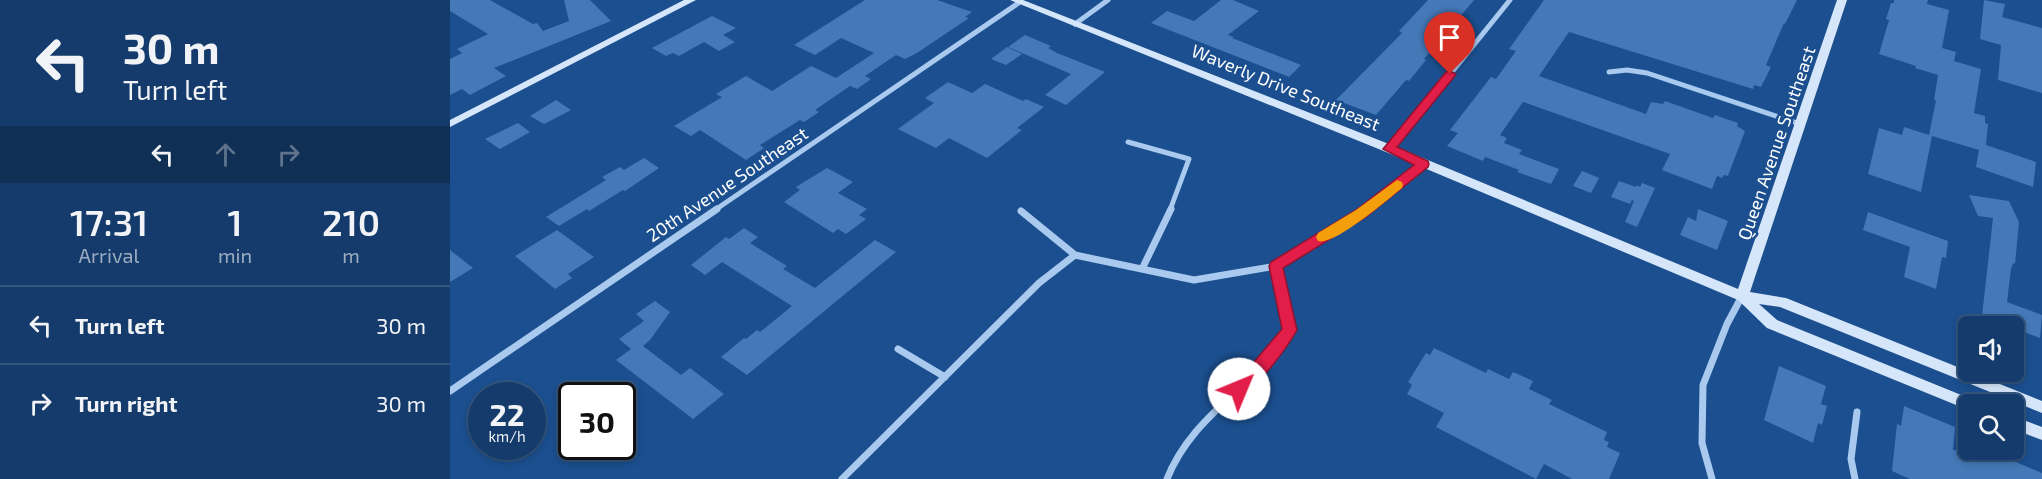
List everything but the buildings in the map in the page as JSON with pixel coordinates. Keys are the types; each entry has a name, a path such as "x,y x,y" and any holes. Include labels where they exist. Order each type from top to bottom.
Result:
{"main road":[{"path":"450,124 691,0"},
{"name":"Queen Avenue Southeast","path":"1742,296 1842,0"},
{"name":"Waverly Drive Southeast","path":"1018,1 1390,149 1742,296 1781,302 2042,406"},
{"name":"Waverly Drive Southeast","path":"1742,296 1772,324 1958,400"},
{"path":"2024,427 2042,434"}],"street":[{"path":"1075,24 1108,0"},
{"path":"1390,149 1510,0"},
{"name":"20th Avenue Southeast","path":"450,391 1018,1"},
{"path":"1609,72 1627,70 1647,74 1800,124"},
{"path":"1128,142 1190,159 1170,210 1143,267"},
{"path":"1022,211 1075,255 1194,279 1276,266 1361,213 1423,164"},
{"path":"842,479 1039,283 1075,255"},
{"path":"1167,479 1173,460 1208,416 1254,375 1289,330 1276,266"},
{"path":"1712,479 1702,443 1703,385 1727,324 1742,296"},
{"path":"898,350 945,377"},
{"path":"1855,479 1851,459 1857,412"}],"slow traffic":[{"path":"1322,237 1361,213 1397,185"}],"route":[{"path":"1239,389 1254,375 1289,330 1276,266 1361,213 1423,164 1390,149 1450,74"}]}
